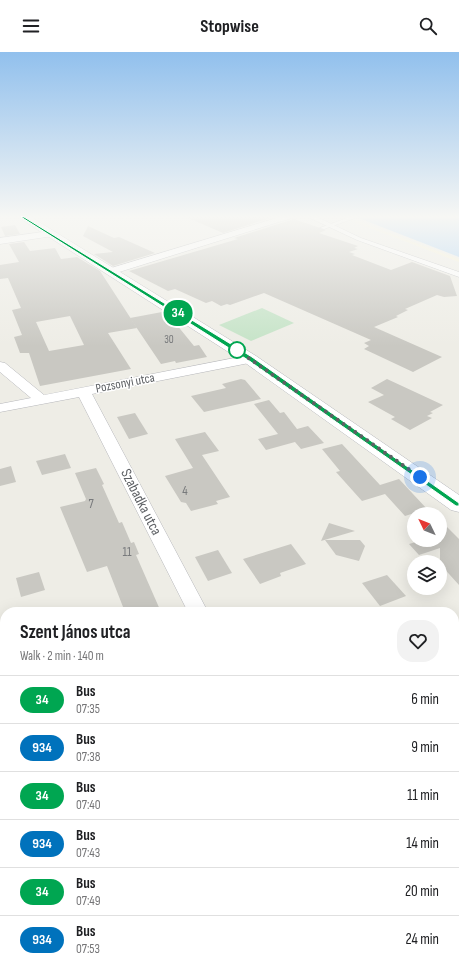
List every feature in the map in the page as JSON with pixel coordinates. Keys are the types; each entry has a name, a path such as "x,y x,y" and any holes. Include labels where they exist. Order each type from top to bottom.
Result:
{"street":[{"path":"92,260 250,359 459,505"},
{"path":"112,272 151,260"},
{"path":"417,260 459,275"},
{"name":"Pozsonyi utca","path":"0,408 250,359"},
{"path":"0,366 42,400"},
{"name":"Szabadka utca","path":"84,392 195,607"}],"green space":[{"path":"262,308 294,323 251,341 219,325"}],"building":[{"path":"18,260 82,260 100,271 137,328 108,333 131,369 40,386 29,353 20,353 14,337 22,335 12,310 21,308 8,278 0,279 0,265 19,262","holes":["70,316 84,345 49,351 36,322"]},
{"path":"103,260 133,260 113,266"},
{"path":"167,260 365,260 391,270 412,262 450,276 457,296 444,297 437,295 405,309 408,310 396,316 398,317 374,327 442,357 413,372 364,349 369,346 364,343 371,340 264,293 230,305 227,304 221,306 212,301 206,303 175,289 168,291 129,271"},
{"path":"162,312 172,319 194,346 199,345 207,357 176,363 175,361 161,364 130,318"},
{"path":"241,379 245,380 261,399 204,412 191,396 226,388 222,384"},
{"path":"387,379 443,405 430,412 433,413 427,416 432,418 410,430 391,419 395,417 368,402 384,395 371,388"},
{"path":"269,400 280,413 284,412 297,429 308,426 324,443 301,449 295,442 266,450 258,439 278,434 254,404"},
{"path":"135,413 148,434 129,439 117,417"},
{"path":"205,432 219,451 202,455 230,497 216,501 218,504 191,511 186,503 181,502 165,476 193,468 175,439"},
{"path":"342,444 380,485 399,479 425,507 407,507 407,515 405,516 385,494 362,501 336,472 340,471 322,449"},
{"path":"65,454 71,468 42,475 36,461"},
{"path":"11,466 16,482 0,486 0,469"},
{"path":"96,468 104,484 102,485 119,523 122,522 131,543 134,542 139,554 136,555 159,607 123,607 107,566 87,572 60,507 85,501 86,499 75,473"},
{"path":"329,523 355,531 321,541"},
{"path":"447,527 459,539 459,585 447,572 447,555 440,555 440,548 419,555 412,547 447,547"},
{"path":"325,540 360,540 365,546 359,561 336,555"},
{"path":"291,544 306,564 280,573 281,576 260,584 243,559"},
{"path":"218,550 232,573 208,581 195,557"},
{"path":"39,572 45,590 21,597 16,578"},
{"path":"387,575 406,596 380,606 362,583"}],"bus line":[{"name":"34","path":"93,260 250,359 459,505"}],"route":[{"path":"237,350 420,477"}]}
